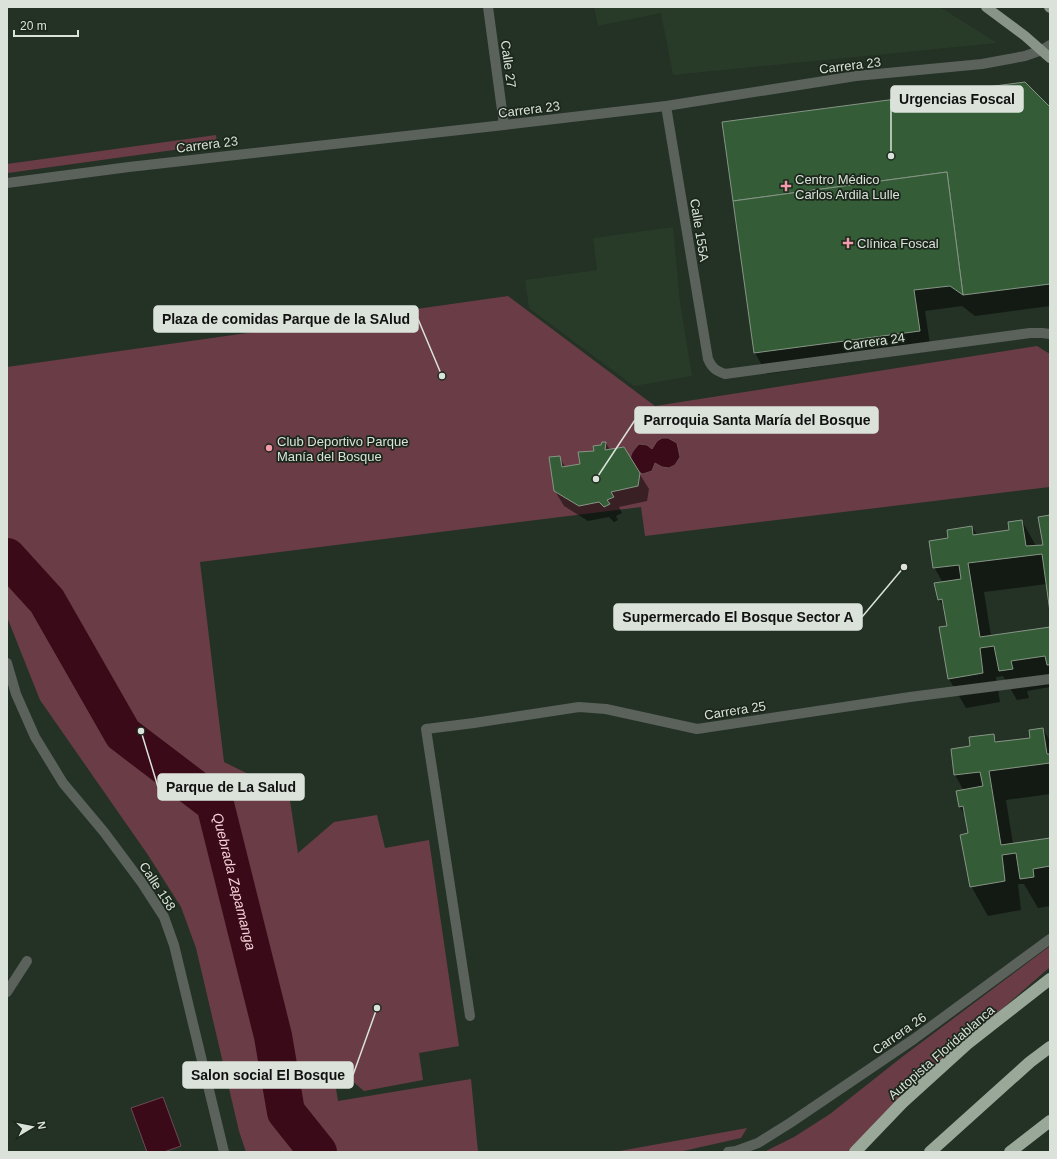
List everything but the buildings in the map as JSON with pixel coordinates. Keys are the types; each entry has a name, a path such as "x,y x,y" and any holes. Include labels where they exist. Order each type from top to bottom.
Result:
{"highway":[{"path":"1036,988 1050,976"},
{"name":"Autopista Floridablanca","path":"855,1152 902,1103 967,1044 1036,988 1050,979"},
{"path":"930,1152 1030,1062 1050,1047"},
{"path":"1010,1152 1050,1121"}],"main road":[{"path":"986,7 1025,36 1046,47 1050,58"}],"street":[{"name":"Calle 27","path":"488,7 504,125"},
{"name":"Carrera 23","path":"7,183 152,164 666,106 856,76 982,64 1026,56 1046,47"},
{"name":"Calle 155A","path":"666,106 708,359"},
{"name":"Carrera 24","path":"708,359 717,371 725,374 1030,333 1050,334"},
{"name":"Calle 158","path":"7,663 16,694 32,730 63,783 123,857 164,916 174,945 224,1152"},
{"name":"Carrera 25","path":"470,1016 426,729 579,707 606,709 697,729 910,696 1050,679"},
{"name":"Carrera 26","path":"728,1152 736,1151 758,1143 797,1118 914,1039 1050,939"},
{"path":"7,992 27,960"}],"shaded area":[{"path":"594,7 940,7 997,43 673,75 661,13 598,26"},
{"path":"216,135 217,144 8,173 7,164"},
{"path":"673,227 680,302 692,376 634,386 529,308 525,280 597,270 593,238"},
{"path":"508,296 655,406 1037,346 1050,354 1050,487 645,536 641,507 200,562 224,762 289,794 298,853 334,822 377,815 385,848 429,840 459,1046 419,1053 423,1080 364,1091 332,1064 338,1101 471,1079 478,1152 246,1152 239,1131 196,948 181,907 148,855 40,700 7,617 7,367"},
{"path":"662,438 668,438 677,443 680,457 675,465 669,468 662,467 655,463 652,471 643,474 636,471 631,457 639,444 647,445 652,449 657,441"},
{"path":"1050,946 1050,967 970,1037 855,1152 764,1152 794,1137 830,1114 902,1057"},
{"path":"163,1097 181,1146 164,1152 147,1152 131,1108"},
{"path":"747,1128 741,1138 679,1152 614,1152"}],"waterway":[{"name":"Quebrada Zapamanga","path":"7,557 47,601 123,734 215,804 273,1036 286,1112 318,1152"}],"place":[{"name":"Urgencias Foscal","path":"891,156"},
{"name":"Centro Médico Carlos Ardila Lulle","path":"786,186"},
{"name":"Clínica Foscal","path":"848,243"},
{"name":"Plaza de comidas Parque de la SAlud","path":"442,376"},
{"name":"Club Deportivo Parque Manía del Bosque","path":"269,448"},
{"name":"Parroquia Santa María del Bosque","path":"596,479"},
{"name":"Supermercado El Bosque Sector A","path":"904,567"},
{"name":"Parque de La Salud","path":"141,731"},
{"name":"Salon social El Bosque","path":"377,1008"}]}
